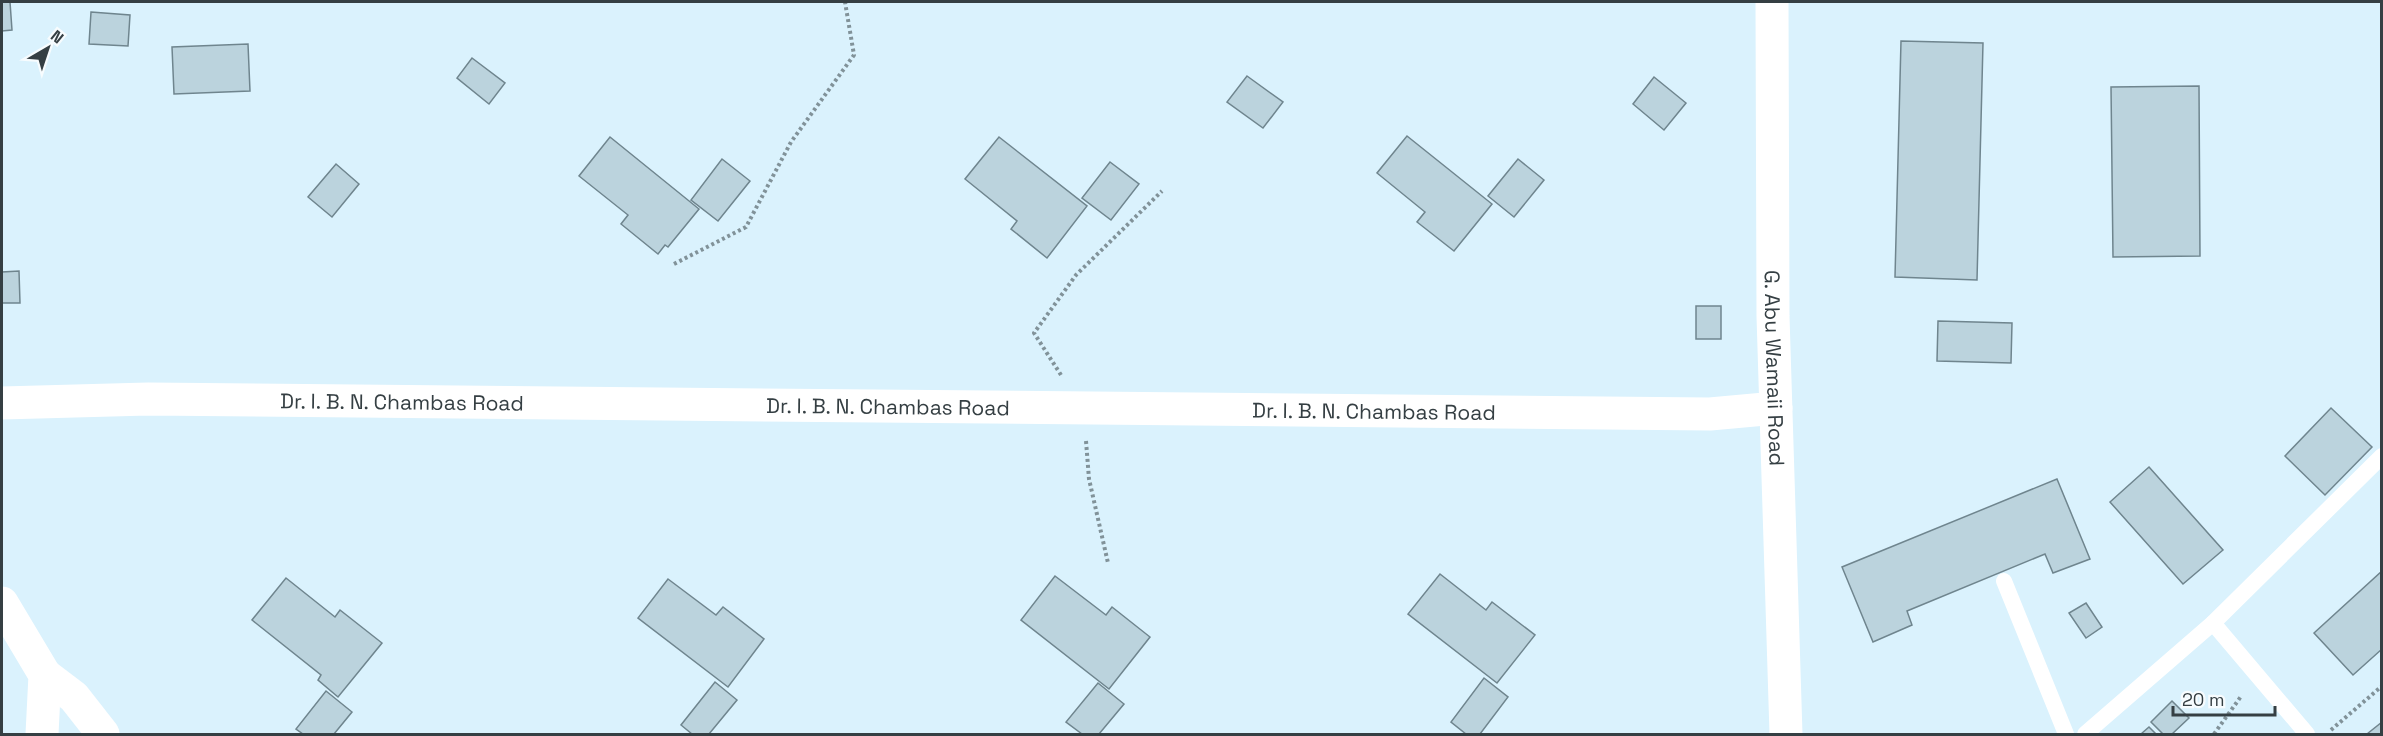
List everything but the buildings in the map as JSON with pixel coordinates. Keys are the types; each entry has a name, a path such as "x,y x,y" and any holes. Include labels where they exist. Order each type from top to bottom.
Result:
{"street":[{"name":"G. Abu Wamaii Road","path":"1772,2 1776,408 1786,735"},
{"name":"Dr. I. B. N. Chambas Road","path":"2,403 148,399 1710,414 1776,408"},
{"path":"2,603 45,675 74,697 103,735"},
{"path":"42,735 45,675"}],"lane":[{"path":"2085,735 2213,623 2382,456"},
{"path":"2004,581 2066,735"},
{"path":"2213,623 2307,735"}],"path":[{"path":"674,264 746,227 791,142 854,55 845,2"},
{"path":"1108,563 1089,479 1084,409 1034,333 1076,275 1162,191"},
{"path":"2214,735 2257,675"},
{"path":"2326,735 2382,686"}]}
